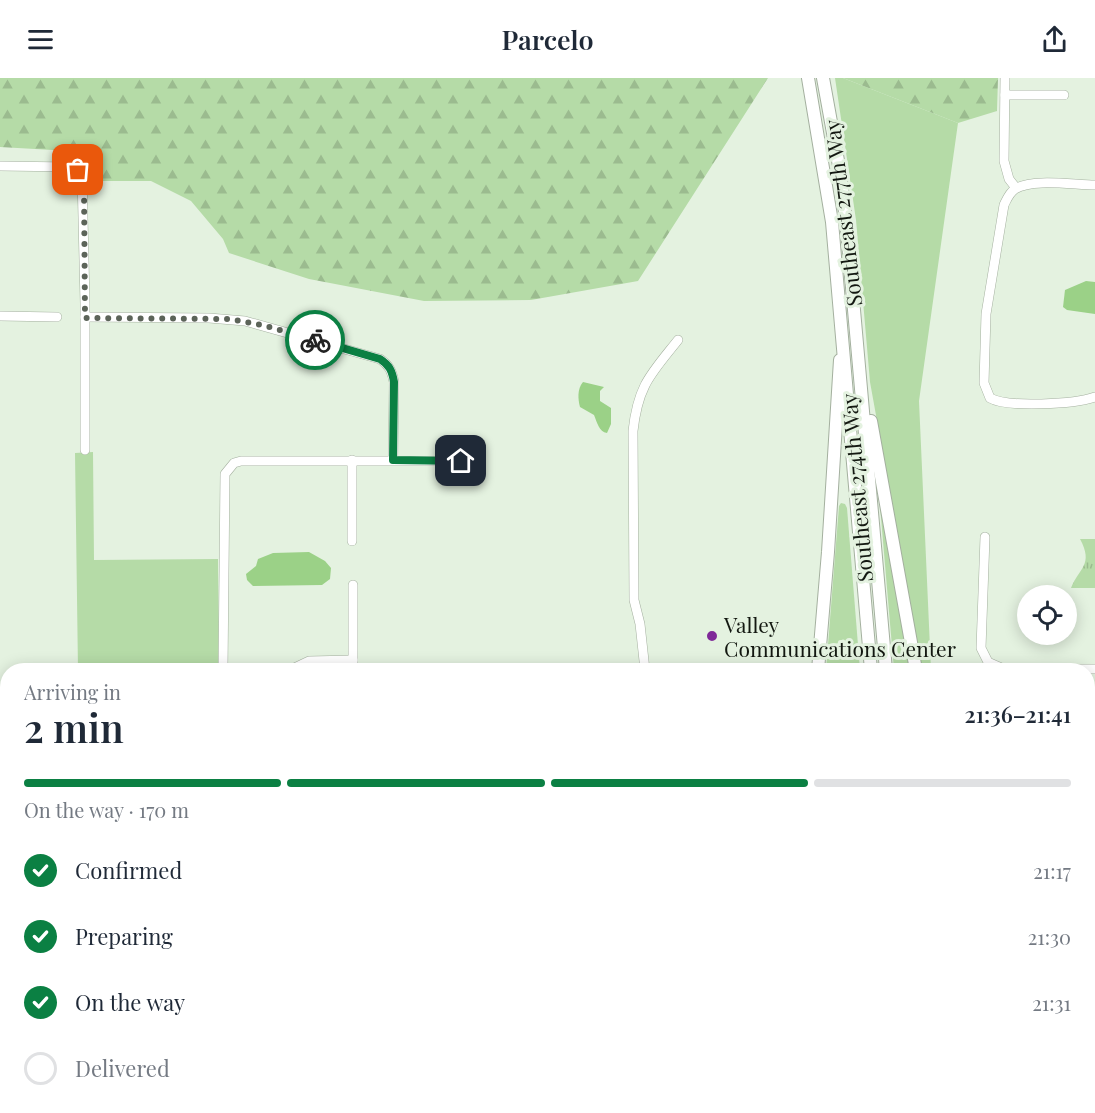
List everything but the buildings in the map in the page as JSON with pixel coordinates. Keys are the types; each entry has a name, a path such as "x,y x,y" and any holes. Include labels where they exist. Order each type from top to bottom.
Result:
{"main road":[{"name":"Southeast 277th Way","path":"808,78 832,222 840,305"},
{"name":"Southeast 277th Way","path":"822,78 845,210 857,350"},
{"path":"819,663 840,360 840,305"},
{"name":"Southeast 274th Way","path":"840,305 870,663"},
{"path":"857,350 915,663"},
{"name":"Southeast 274th Way","path":"857,350 885,663"}],"street":[{"path":"1005,78 1004,161 1009,179 1016,188"},
{"path":"1005,94 1064,95"},
{"path":"0,166 71,167 82,175 85,450"},
{"path":"1095,185 1030,184 1016,188 1008,197 1004,205 986,314 984,383 990,398 1002,403 1074,402 1095,397"},
{"path":"0,316 57,317"},
{"path":"85,318 209,318 245,321 380,359 388,364 393,372 393,460"},
{"path":"644,663 640,624 634,600 633,430 635,409 640,392 650,375 678,340"},
{"path":"352,460 352,541"},
{"path":"223,663 225,474 234,463 352,460 461,461"},
{"path":"985,537 981,648 990,663"},
{"path":"353,585 353,663"},
{"path":"305,663 309,661 331,663"}],"green space":[{"path":"0,78 768,78 638,281 531,300 424,301 309,279 229,253 223,239 191,201 151,181 93,181 88,164 70,151 0,147"},
{"path":"835,78 843,78 958,123 919,401 931,663 921,663 870,382 856,220"},
{"path":"843,78 998,78 997,111 958,123"},
{"path":"93,452 94,560 218,559 219,663 78,663 75,453"},
{"path":"841,503 845,504 847,508 859,663 827,663"},
{"path":"880,506 910,663 893,663"},
{"path":"1080,539 1095,539 1095,588 1077,588 1077,585 1072,585 1084,566 1086,555"}],"shaded area":[{"path":"1086,281 1095,282 1095,314 1067,310 1063,307 1065,290"},
{"path":"583,382 604,387 600,391 600,401 611,408 611,424 607,433 600,429 594,415 580,407 578,397"},
{"path":"309,552 325,561 331,568 330,579 322,585 253,586 247,580 246,574 256,566 258,559 273,553"}],"way so far":[{"path":"78,170 82,175 84,187 85,318 229,319 262,325 315,340"}],"place":[{"name":"Valley Communications Center","path":"712,636"}],"route":[{"path":"315,340 380,359 388,364 393,372 394,382 393,460 461,461"}]}
